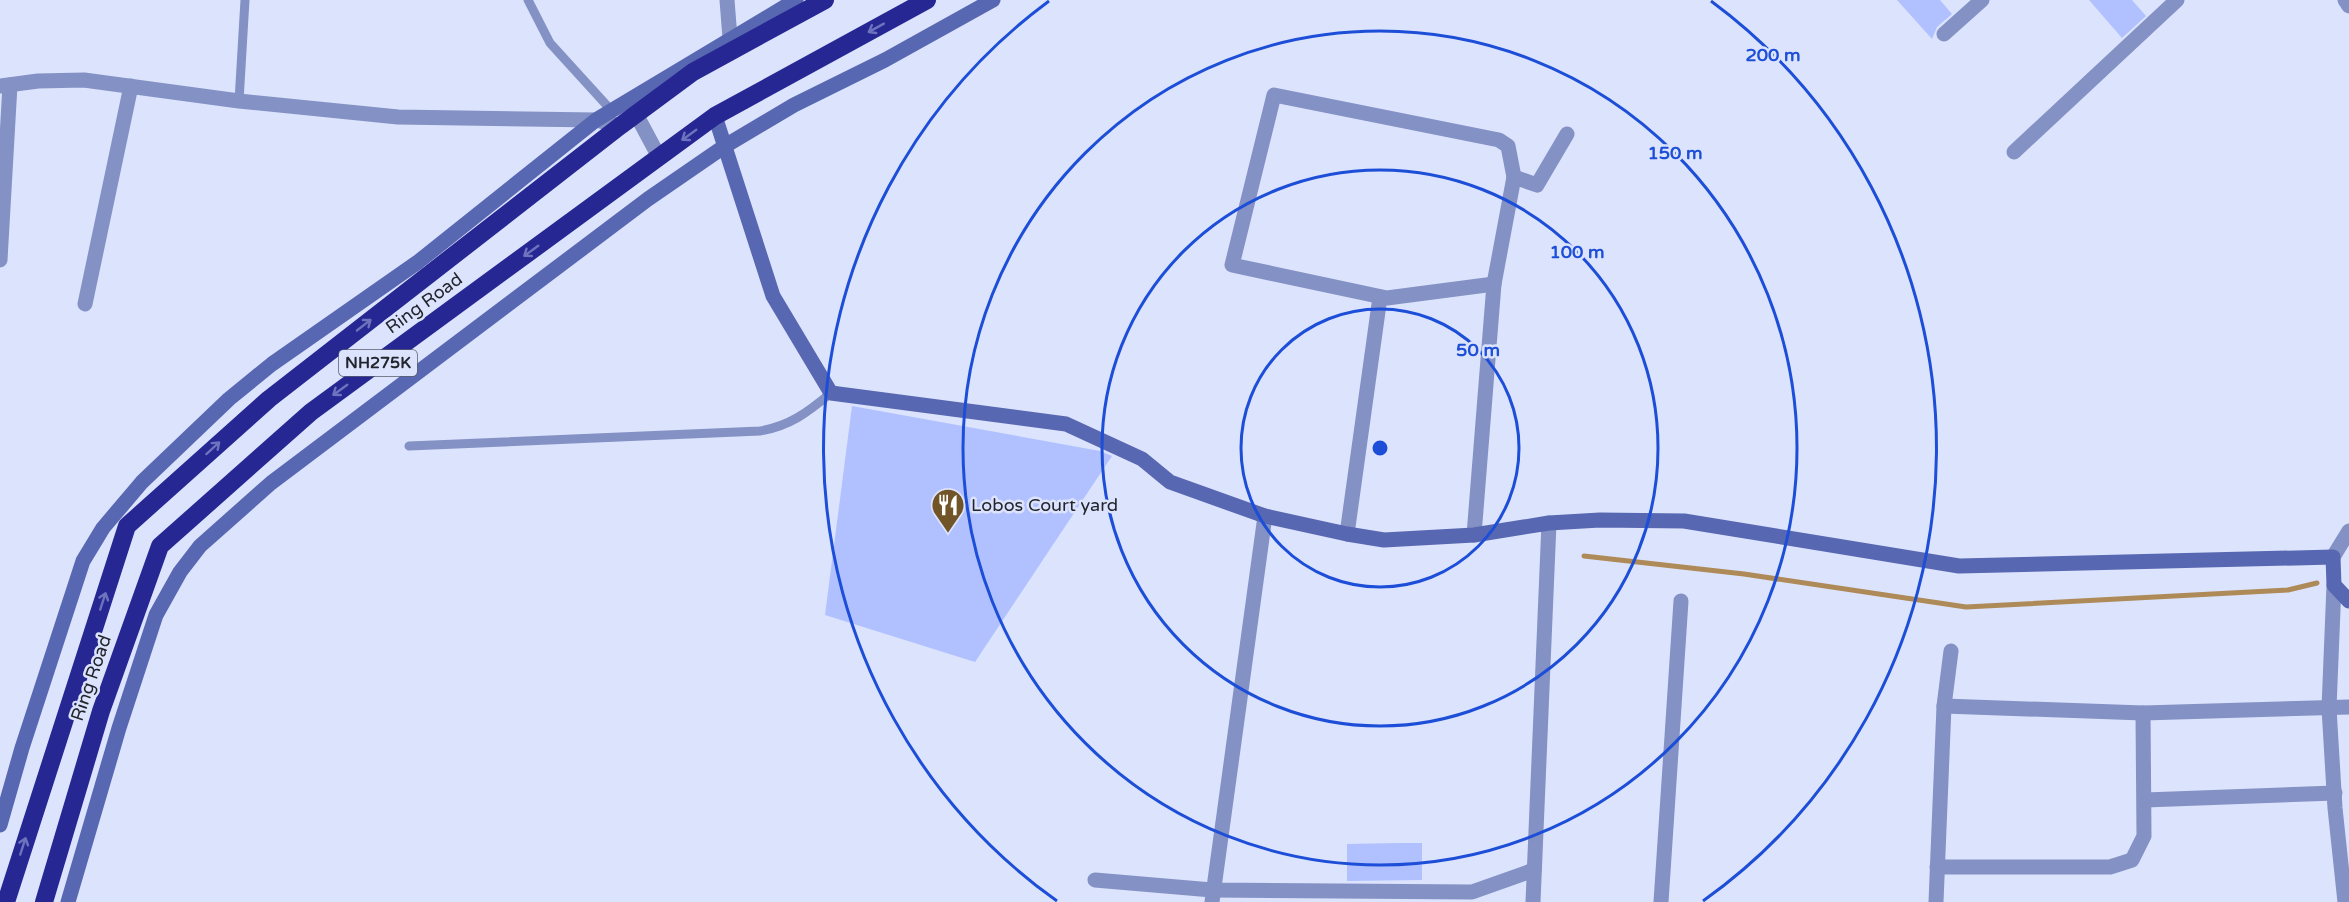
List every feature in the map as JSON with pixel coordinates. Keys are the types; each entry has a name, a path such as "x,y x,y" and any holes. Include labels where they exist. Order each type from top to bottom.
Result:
{"highway":[{"name":"Ring Road","path":"6,902 127,526 269,399 616,118 636,114 693,72 825,0"},
{"name":"Ring Road","path":"44,902 101,711 160,546 310,412 715,116 927,0"}],"street":[{"path":"727,0 730,38"},
{"path":"0,260 5,85 38,81 84,80 239,101 398,117 596,120 616,118 730,38 796,0"},
{"path":"68,902 119,728 156,615 180,573 200,546 289,469 648,199 725,146 794,105 885,60 993,0"},
{"path":"1944,34 1982,0"},
{"path":"2014,152 2177,0"},
{"path":"2345,0 2349,6"},
{"path":"85,304 131,86"},
{"path":"1474,535 1494,285 1514,177 1508,146 1499,140 1274,95 1232,265 1387,298 1494,285"},
{"path":"636,114 659,157"},
{"path":"715,116 773,296 831,393 1066,424 1142,459 1170,482 1265,516 1384,540 1474,535 1549,523 1600,520 1684,521 1959,566 2333,557"},
{"path":"0,825 28,727 83,561 104,528 142,482 255,378 418,262 596,120"},
{"path":"1514,177 1537,185 1567,134"},
{"path":"1347,534 1380,297"},
{"path":"255,378 269,399"},
{"path":"1212,896 1265,516"},
{"path":"1533,902 1549,523"},
{"path":"2345,902 2340,803 2329,708 2333,557 2349,531"},
{"path":"2334,585 2349,601"},
{"path":"1661,902 1681,602"},
{"path":"1936,902 1944,706 1951,651"},
{"path":"1944,706 2143,713 2349,707"},
{"path":"1937,867 2110,867 2132,860 2144,836 2143,713"},
{"path":"2145,800 2340,803"},
{"path":"1095,879 1212,896 1472,892 1534,870"}],"lane":[{"path":"239,101 245,0"},
{"path":"528,0 550,43 616,118"},
{"path":"409,446 760,431 780,428 796,420 831,393"}],"building":[{"path":"1897,0 1940,0 1952,14 1937,27 1932,39"},
{"path":"2089,0 2132,0 2146,16 2122,38"},
{"name":"Lobos Court yard","path":"852,406 1100,451 1112,456 975,662 825,615"},
{"path":"1422,843 1422,880 1347,881 1347,844"}],"waterway":[{"path":"1584,556 1744,574 1966,607 2288,590 2317,583"}],"place":[{"name":"Lobos Court yard","path":"948,534"}]}
